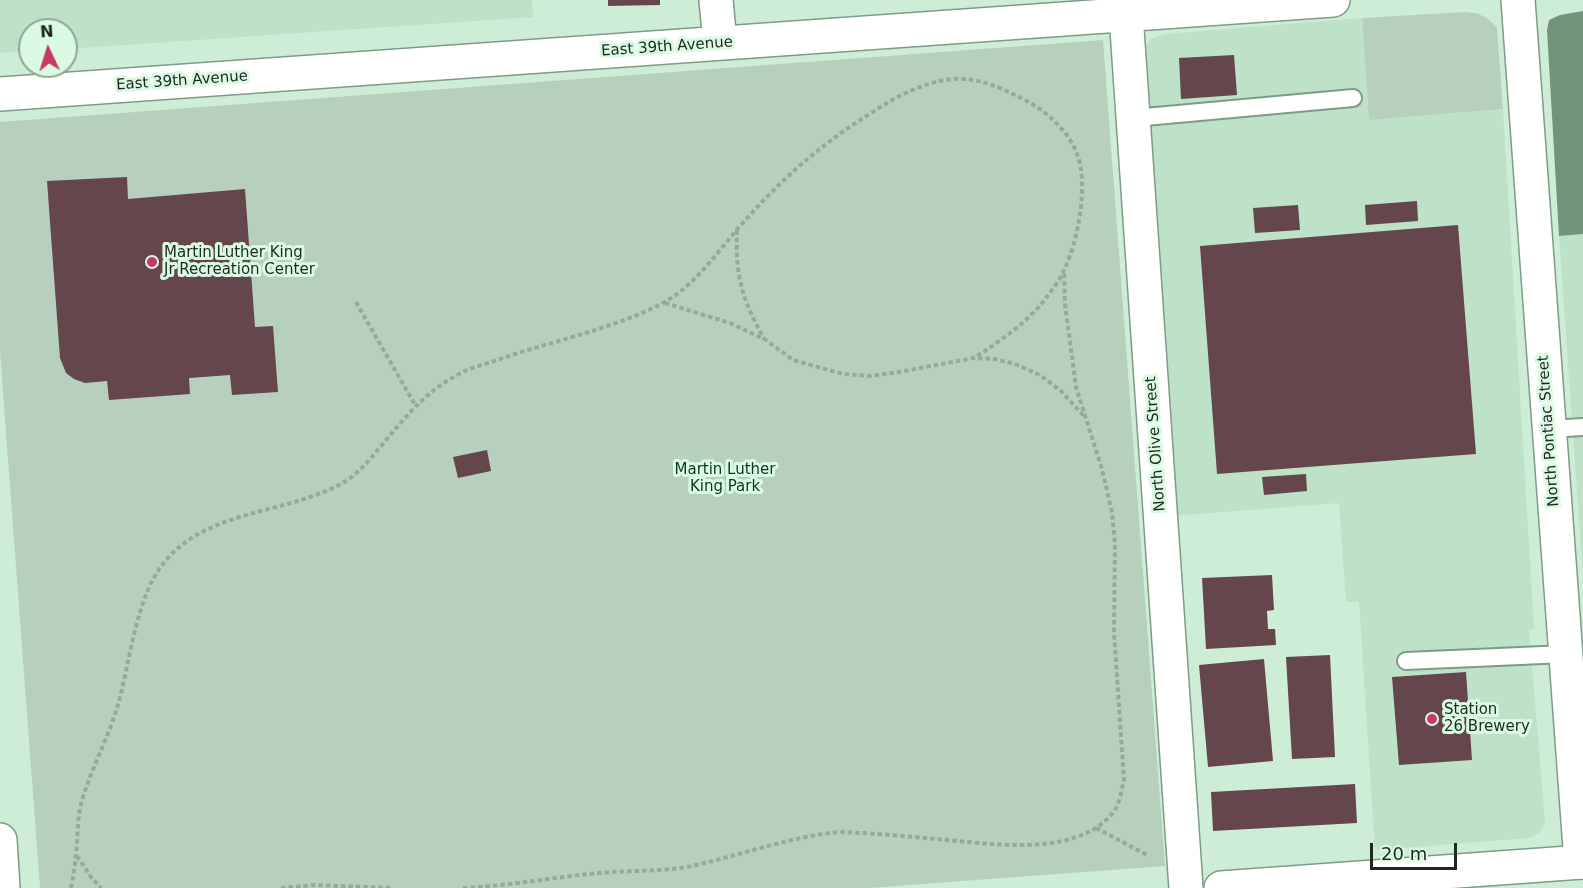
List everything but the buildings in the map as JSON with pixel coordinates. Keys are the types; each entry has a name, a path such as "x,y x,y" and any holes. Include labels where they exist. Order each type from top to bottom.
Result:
{"street":[{"path":"716,0 720,43"},
{"name":"East 39th Avenue","path":"0,94 720,43 1125,7 1333,0"},
{"name":"North Pontiac Street","path":"1518,0 1582,862"},
{"name":"North Olive Street","path":"1125,7 1186,888"},
{"path":"0,840 3,888"},
{"path":"1221,888 1488,878 1582,862"}],"lane":[{"path":"1134,118 1353,98"},
{"path":"1549,429 1583,427"},
{"path":"1406,661 1566,654"}],"path":[{"path":"71,888 81,806 117,708 149,589 160,567 176,549 195,535 223,523 310,495 347,480 364,466 415,405 428,393 464,371 618,322 664,302 695,277 782,179 836,135 917,87 947,80 970,79 993,84 1038,107 1065,133 1078,155 1082,178 1074,241 1064,270 1043,302 1020,325 974,357"},
{"path":"737,230 738,273 742,295 750,314 766,340"},
{"path":"463,888 692,866 811,834 839,832 1021,845 1060,842 1096,828 1113,813 1120,799 1124,780 1114,632 1115,543 1112,513 1102,469 1076,387 1065,304 1064,270"},
{"path":"356,302 415,405"},
{"path":"664,302 730,323 766,340 793,360 843,374 870,376 974,357 1016,364 1040,375 1061,391 1084,417"},
{"path":"1096,828 1149,856"},
{"path":"76,855 101,888"},
{"path":"281,888 315,885 392,888"}],"shaded area":[{"path":"0,0 532,0 533,17 78,48 78,18 18,18 18,52 0,53"},
{"path":"1583,11 1583,234 1559,236 1547,30 1549,20 1560,15"},
{"path":"1362,18 1369,120 1503,109 1534,629 1529,630 1545,821 1540,832 1530,838 1375,850 1359,602 1346,602 1339,503 1173,516 1144,48 1151,39 1164,34"},
{"path":"1583,234 1583,577 1559,236"}],"green space":[{"path":"1465,12 1483,16 1497,28 1503,109 1369,120 1362,18"},
{"name":"Martin Luther King Park","path":"1103,40 1165,866 869,888 40,888 0,352 0,122"}],"place":[{"name":"Martin Luther King Jr Recreation Center","path":"152,262"},
{"name":"Station 26 Brewery","path":"1432,719"}]}
